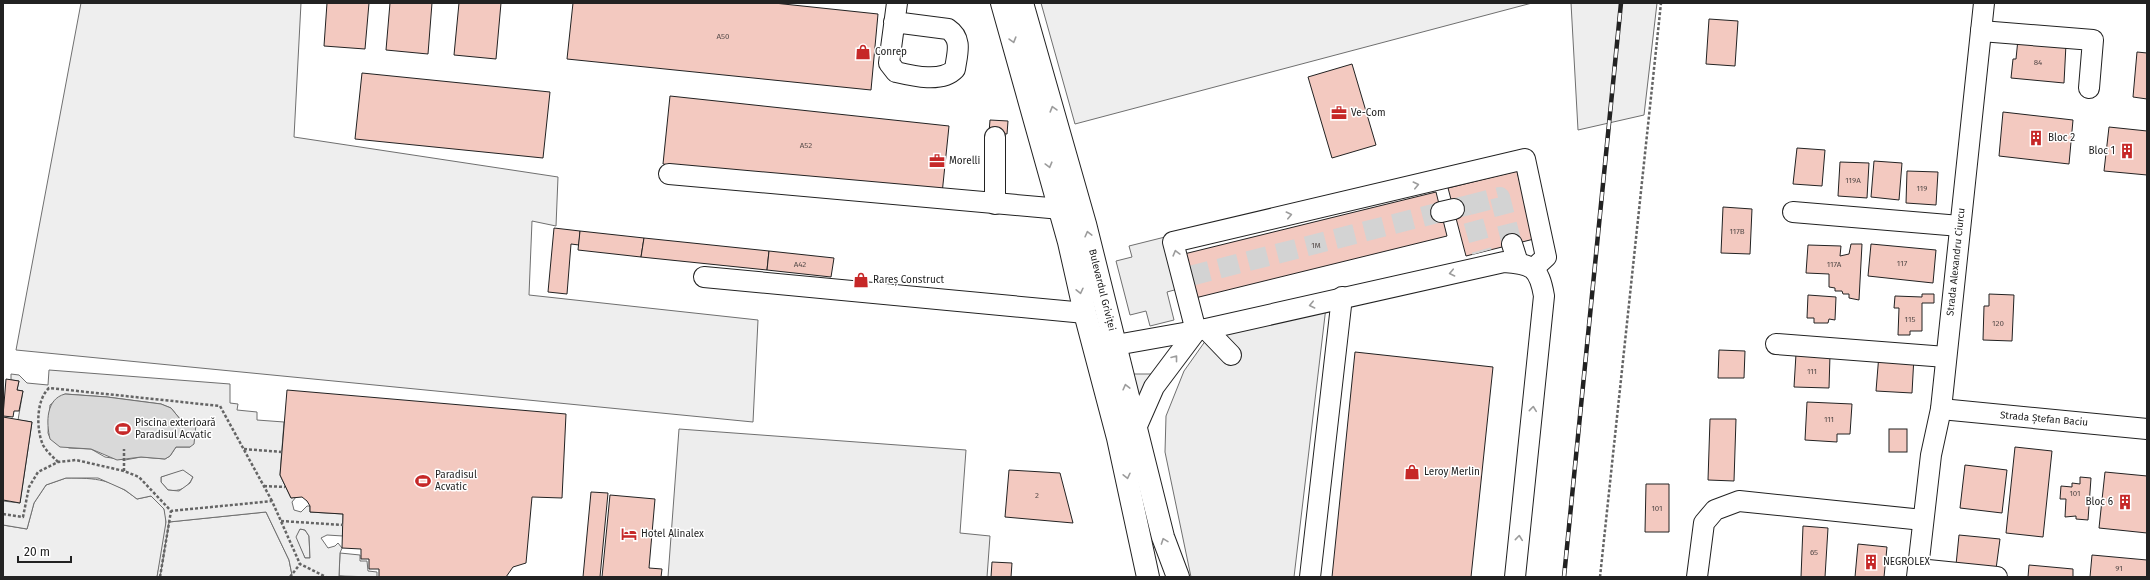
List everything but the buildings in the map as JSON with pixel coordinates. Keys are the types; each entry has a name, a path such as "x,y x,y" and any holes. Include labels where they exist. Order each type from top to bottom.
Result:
{"main road":[{"name":"Bulevardul Griviței","path":"1002,3 1061,209 1085,313 1118,438 1148,577"},
{"name":"Bulevardul Griviței","path":"1022,3 1085,224 1163,537 1178,577"}],"street":[{"path":"894,22 897,3"},
{"name":"Strada Alexandru Ciurcu","path":"1917,573 1931,455 1941,409 1984,3"},
{"path":"1981,31 2093,40 2089,88"},
{"path":"995,137 995,204"},
{"path":"1116,346 1201,330 1342,298 1483,259 1504,262 1521,258 1546,256 1525,159 1173,242 1186,277 1201,330 1231,355"},
{"path":"669,174 1061,209"},
{"path":"1793,212 1960,226"},
{"path":"1515,577 1544,296 1541,279 1521,258"},
{"path":"704,277 1085,313"},
{"path":"1310,577 1342,298"},
{"path":"1136,428 1154,387 1201,330"},
{"path":"1776,344 1946,357"},
{"name":"Strada Ștefan Baciu","path":"1941,409 2147,429"},
{"path":"1697,577 1704,522 1715,510 1739,501 1923,520"},
{"path":"1917,573 1996,577"}],"path":[{"path":"1600,577 1661,3"},
{"path":"58,462 43,445 40,426 41,400 49,388 220,406 272,501 300,564 326,577"},
{"path":"244,449 282,452"},
{"path":"124,450 124,471"},
{"path":"3,514 23,518 29,487 38,472 58,462 76,460 124,471 139,477 171,511"},
{"path":"264,486 285,487"},
{"path":"171,511 272,501"},
{"path":"160,577 171,511"},
{"path":"281,521 343,525"},
{"path":"290,577 300,564"}],"shaded area":[{"path":"81,3 301,3 294,137 558,177 556,226 532,221 529,295 758,320 753,422 16,350"},
{"path":"1041,3 1532,3 1075,124"},
{"path":"1571,3 1657,3 1644,115 1578,130"},
{"path":"1165,237 1178,289 1167,292 1174,320 1150,326 1146,311 1130,315 1116,261 1132,257 1129,246"},
{"path":"1326,307 1294,577 1191,577 1165,452 1166,416 1184,371 1206,340 1221,328"},
{"path":"49,370 230,384 230,403 238,404 237,410 257,412 257,420 284,422 280,475 291,498 296,497 292,502 294,510 301,512 307,506 310,506 310,512 343,514 343,536 327,535 321,538 328,548 335,546 338,543 342,548 340,553 339,576 351,577 290,577 292,575 289,560 266,512 169,522 160,577 157,577 166,522 164,509 151,496 137,499 125,490 98,478 66,478 46,485 34,503 27,529 3,525 3,501 20,503 32,422 18,420 23,391 17,390 19,381 11,380 11,374 19,375 27,383 48,385","holes":["65,394 107,397 161,404 171,408 180,419 196,424 190,447 176,447 170,456 165,459 141,457 125,460 105,457 91,449 69,448 50,438 48,433 50,405","183,470 193,477 190,483 179,491 168,490 161,482 161,477","300,529 305,530 309,536 310,558 305,558 296,537"]},
{"path":"1133,374 1153,374 1141,404"},
{"name":"Piscina exterioară Paradisul Acvatic","path":"65,394 107,397 161,404 171,408 180,419 196,424 194,444 190,447 176,447 170,456 165,459 141,457 117,460 91,449 60,447 50,439 48,419 51,406 54,401"},
{"path":"679,429 966,450 960,533 990,536 987,577 668,577"},
{"path":"183,469 193,477 189,484 180,490 168,490 161,482 161,477"},
{"path":"66,478 87,478 104,481 120,487 137,499 151,496 162,505 166,515 166,523 157,577 3,577 3,525 27,529 34,503 46,485"},
{"path":"266,512 289,560 292,575 290,577 160,577 169,522"},
{"path":"300,529 305,530 309,536 310,558 305,558 295,537"},
{"path":"340,553 360,555 360,561 367,561 368,571 377,572 377,577 339,576"}],"tunnel":[{"path":"1469,205 1500,197 1512,244"},
{"path":"1456,208 1469,205 1482,252"},
{"path":"1190,276 1441,212"}],"railway":[{"path":"1564,577 1621,3"}],"place":[{"name":"Conrep","path":"863,52"},
{"name":"Ve-Com","path":"1339,113"},
{"name":"Bloc 2","path":"2036,138"},
{"name":"Bloc 1","path":"2127,151"},
{"name":"Morelli","path":"937,161"},
{"name":"Rareș Construct","path":"861,280"},
{"name":"Piscina exterioară Paradisul Acvatic","path":"123,429"},
{"name":"Leroy Merlin","path":"1412,472"},
{"name":"Paradisul Acvatic","path":"423,481"},
{"name":"Bloc 6","path":"2125,502"},
{"name":"Hotel Alinalex","path":"629,534"},
{"name":"NEGROLEX","path":"1871,562"}]}
